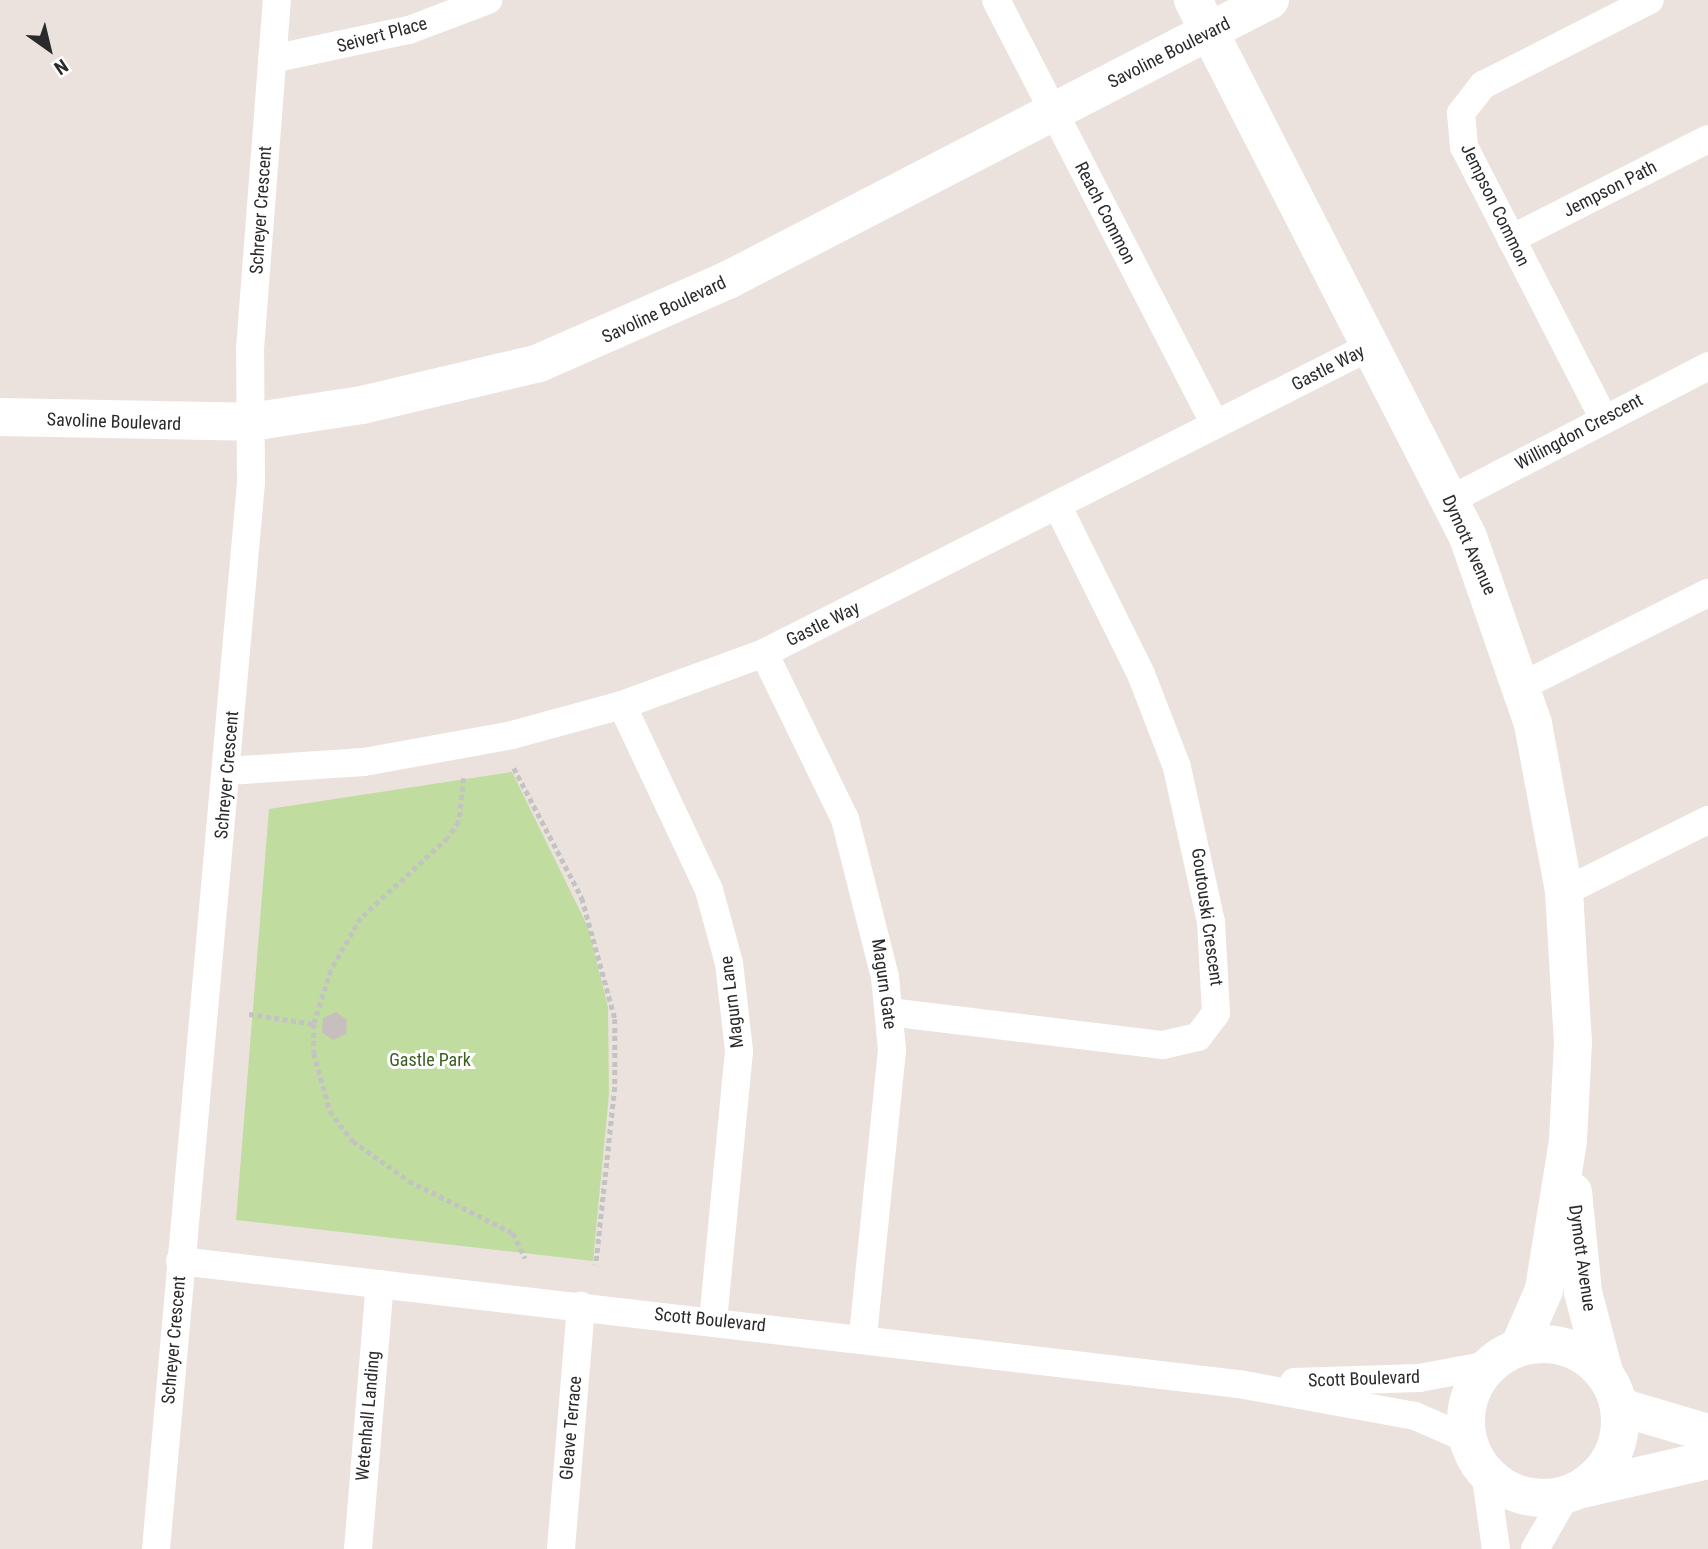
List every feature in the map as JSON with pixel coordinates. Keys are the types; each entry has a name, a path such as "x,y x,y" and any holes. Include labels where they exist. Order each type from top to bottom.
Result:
{"street":[{"name":"Schreyer Crescent","path":"156,1549 180,1261 228,771 251,422 250,349 277,0"},
{"name":"Seivert Place","path":"272,59 409,30 488,0"},
{"name":"Reach Common","path":"996,0 1215,425"},
{"name":"Savoline Boulevard","path":"0,417 251,422 462,384 591,344 1053,112 1201,16 1270,0"},
{"name":"Jempson Common","path":"1604,419 1464,147 1461,113 1468,98 1650,0"},
{"name":"Dymott Avenue","path":"1201,16 1373,345 1450,500 1522,686 1564,892 1572,998 1568,1141 1583,1292 1604,1372"},
{"name":"Jempson Path","path":"1511,239 1708,139"},
{"name":"Gastle Way","path":"228,771 450,748 622,705 764,653 1058,507 1373,345"},
{"name":"Willingdon Crescent","path":"1450,500 1708,366"},
{"name":"Goutouski Crescent","path":"889,1012 1163,1045 1198,1037 1216,1013 1211,922 1177,766 1141,674 1058,507"},
{"path":"1522,686 1708,593"},
{"name":"Magurn Gate","path":"764,653 845,819 875,922 889,1012 892,1049 863,1337"},
{"name":"Magurn Lane","path":"622,705 709,890 729,963 739,1051 713,1321"},
{"path":"1564,892 1708,820"},
{"name":"Dymott Avenue","path":"1504,1356 1544,1290 1568,1141"},
{"name":"Scott Boulevard","path":"180,1261 863,1337 1239,1384 1415,1416 1476,1455"},
{"name":"Wetenhall Landing","path":"358,1549 380,1284"},
{"name":"Gleave Terrace","path":"561,1549 581,1306"},
{"path":"1496,1549 1476,1455 1469,1399 1504,1356 1566,1346 1604,1372 1620,1407 1612,1456 1571,1493 1535,1549"},
{"name":"Scott Boulevard","path":"1239,1384 1419,1378 1504,1356"},
{"path":"1620,1407 1708,1433"},
{"path":"1476,1455 1522,1495 1571,1493 1708,1460"}],"path":[{"path":"514,768 582,898 615,1019 615,1087 596,1265"},
{"path":"464,778 459,822 361,918 331,970 314,1024 323,1095 341,1128 409,1181 513,1233 525,1258"},
{"path":"249,1014 314,1024"}],"green space":[{"name":"Gastle Park","path":"512,772 588,927 608,1007 609,1094 593,1261 236,1220 269,809"}],"building":[{"path":"336,1012 347,1020 346,1034 333,1040 322,1032 323,1018"}]}
